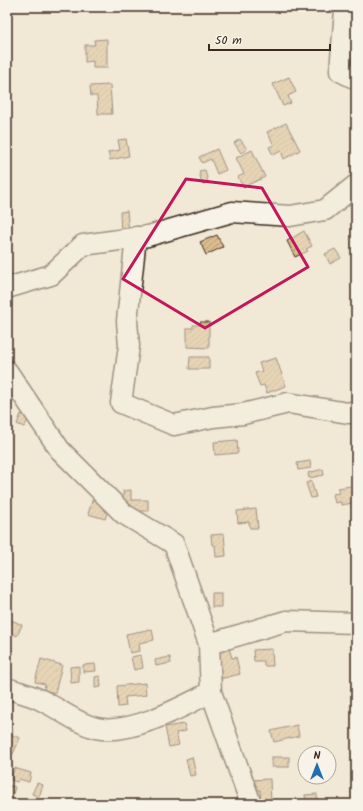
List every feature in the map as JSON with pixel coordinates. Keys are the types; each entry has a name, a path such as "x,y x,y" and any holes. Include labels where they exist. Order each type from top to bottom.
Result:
{"street":[{"path":"343,7 345,10 344,41 340,72 356,79"},
{"path":"7,288 51,274 83,244 148,236 232,212 290,216 325,210 356,185"},
{"path":"136,237 126,321 129,346 121,403 174,424 213,417 243,414 288,403 348,413 356,411"},
{"path":"7,371 60,450 124,514 174,544 209,644 210,692 251,804"},
{"path":"209,644 286,621 356,622"},
{"path":"7,688 41,700 83,724 97,728 116,729 141,723 174,711 210,692"}],"highlighted area":[{"path":"186,179 262,188 308,267 205,328 123,279"}],"building":[{"path":"107,39 107,68 93,68 93,61 85,62 85,45 95,45 94,40"},
{"path":"289,77 296,92 288,96 291,103 283,106 273,84"},
{"path":"110,85 112,114 98,114 97,96 91,96 90,86"},
{"path":"286,123 300,150 284,159 281,151 273,155 269,147 274,145 267,132"},
{"path":"126,139 129,156 110,160 108,152 120,150 118,140"},
{"path":"240,139 247,149 241,153 234,143"},
{"path":"217,149 226,170 217,174 211,159 202,163 199,157"},
{"path":"252,150 265,177 243,187 238,177 244,174 236,158"},
{"path":"205,170 208,182 202,184 199,171"},
{"path":"127,211 129,234 121,235 120,212"},
{"path":"304,231 312,246 306,249 308,251 295,257 287,241"},
{"path":"217,235 223,247 206,255 200,242"},
{"path":"335,249 341,258 330,264 325,254"},
{"path":"200,322 209,322 209,348 187,347 187,328 193,328 193,325 200,325"},
{"path":"190,357 209,357 209,369 189,369"},
{"path":"276,358 286,386 267,393 264,385 260,386 255,373 262,371 259,363"},
{"path":"21,414 29,418 24,427 17,424"},
{"path":"237,440 238,453 215,455 214,442"},
{"path":"310,461 311,468 298,470 297,463"},
{"path":"323,469 324,475 309,478 308,473"},
{"path":"311,481 316,497 311,498 306,483"},
{"path":"351,486 354,503 341,505 341,502 335,503 333,494 339,493 338,488"},
{"path":"131,490 131,500 148,500 148,511 124,511 123,491"},
{"path":"93,498 110,504 105,519 88,514"},
{"path":"256,509 258,528 250,528 249,522 238,523 237,511"},
{"path":"224,534 226,556 216,557 215,545 212,545 211,535"},
{"path":"212,593 221,593 221,607 212,607"},
{"path":"7,618 22,625 17,636 7,631"},
{"path":"152,629 154,640 139,643 140,651 130,653 126,634"},
{"path":"229,648 232,658 236,657 240,674 220,679 217,651"},
{"path":"272,649 273,666 264,666 264,661 254,661 253,650"},
{"path":"141,655 143,668 134,670 131,657"},
{"path":"170,657 171,663 156,666 155,660"},
{"path":"41,659 62,665 55,693 44,690 45,684 35,682"},
{"path":"95,664 96,671 83,672 83,665"},
{"path":"79,666 79,682 71,683 70,667"},
{"path":"100,676 101,687 95,688 95,677"},
{"path":"145,683 146,695 125,697 126,706 118,707 117,686"},
{"path":"184,724 186,731 176,733 179,745 169,747 165,727"},
{"path":"297,725 299,736 274,742 271,731"},
{"path":"10,734 20,738 13,754 7,752 7,742"},
{"path":"192,757 196,775 190,776 186,759"},
{"path":"272,757 289,757 289,767 272,767"},
{"path":"14,768 31,773 29,782 19,779 17,782 11,780"},
{"path":"270,779 271,804 261,804 260,790 251,790 250,780"},
{"path":"37,783 43,785 39,797 32,794"},
{"path":"7,785 15,787 12,798 7,796"},
{"path":"317,794 317,804 306,804 305,795"}]}
